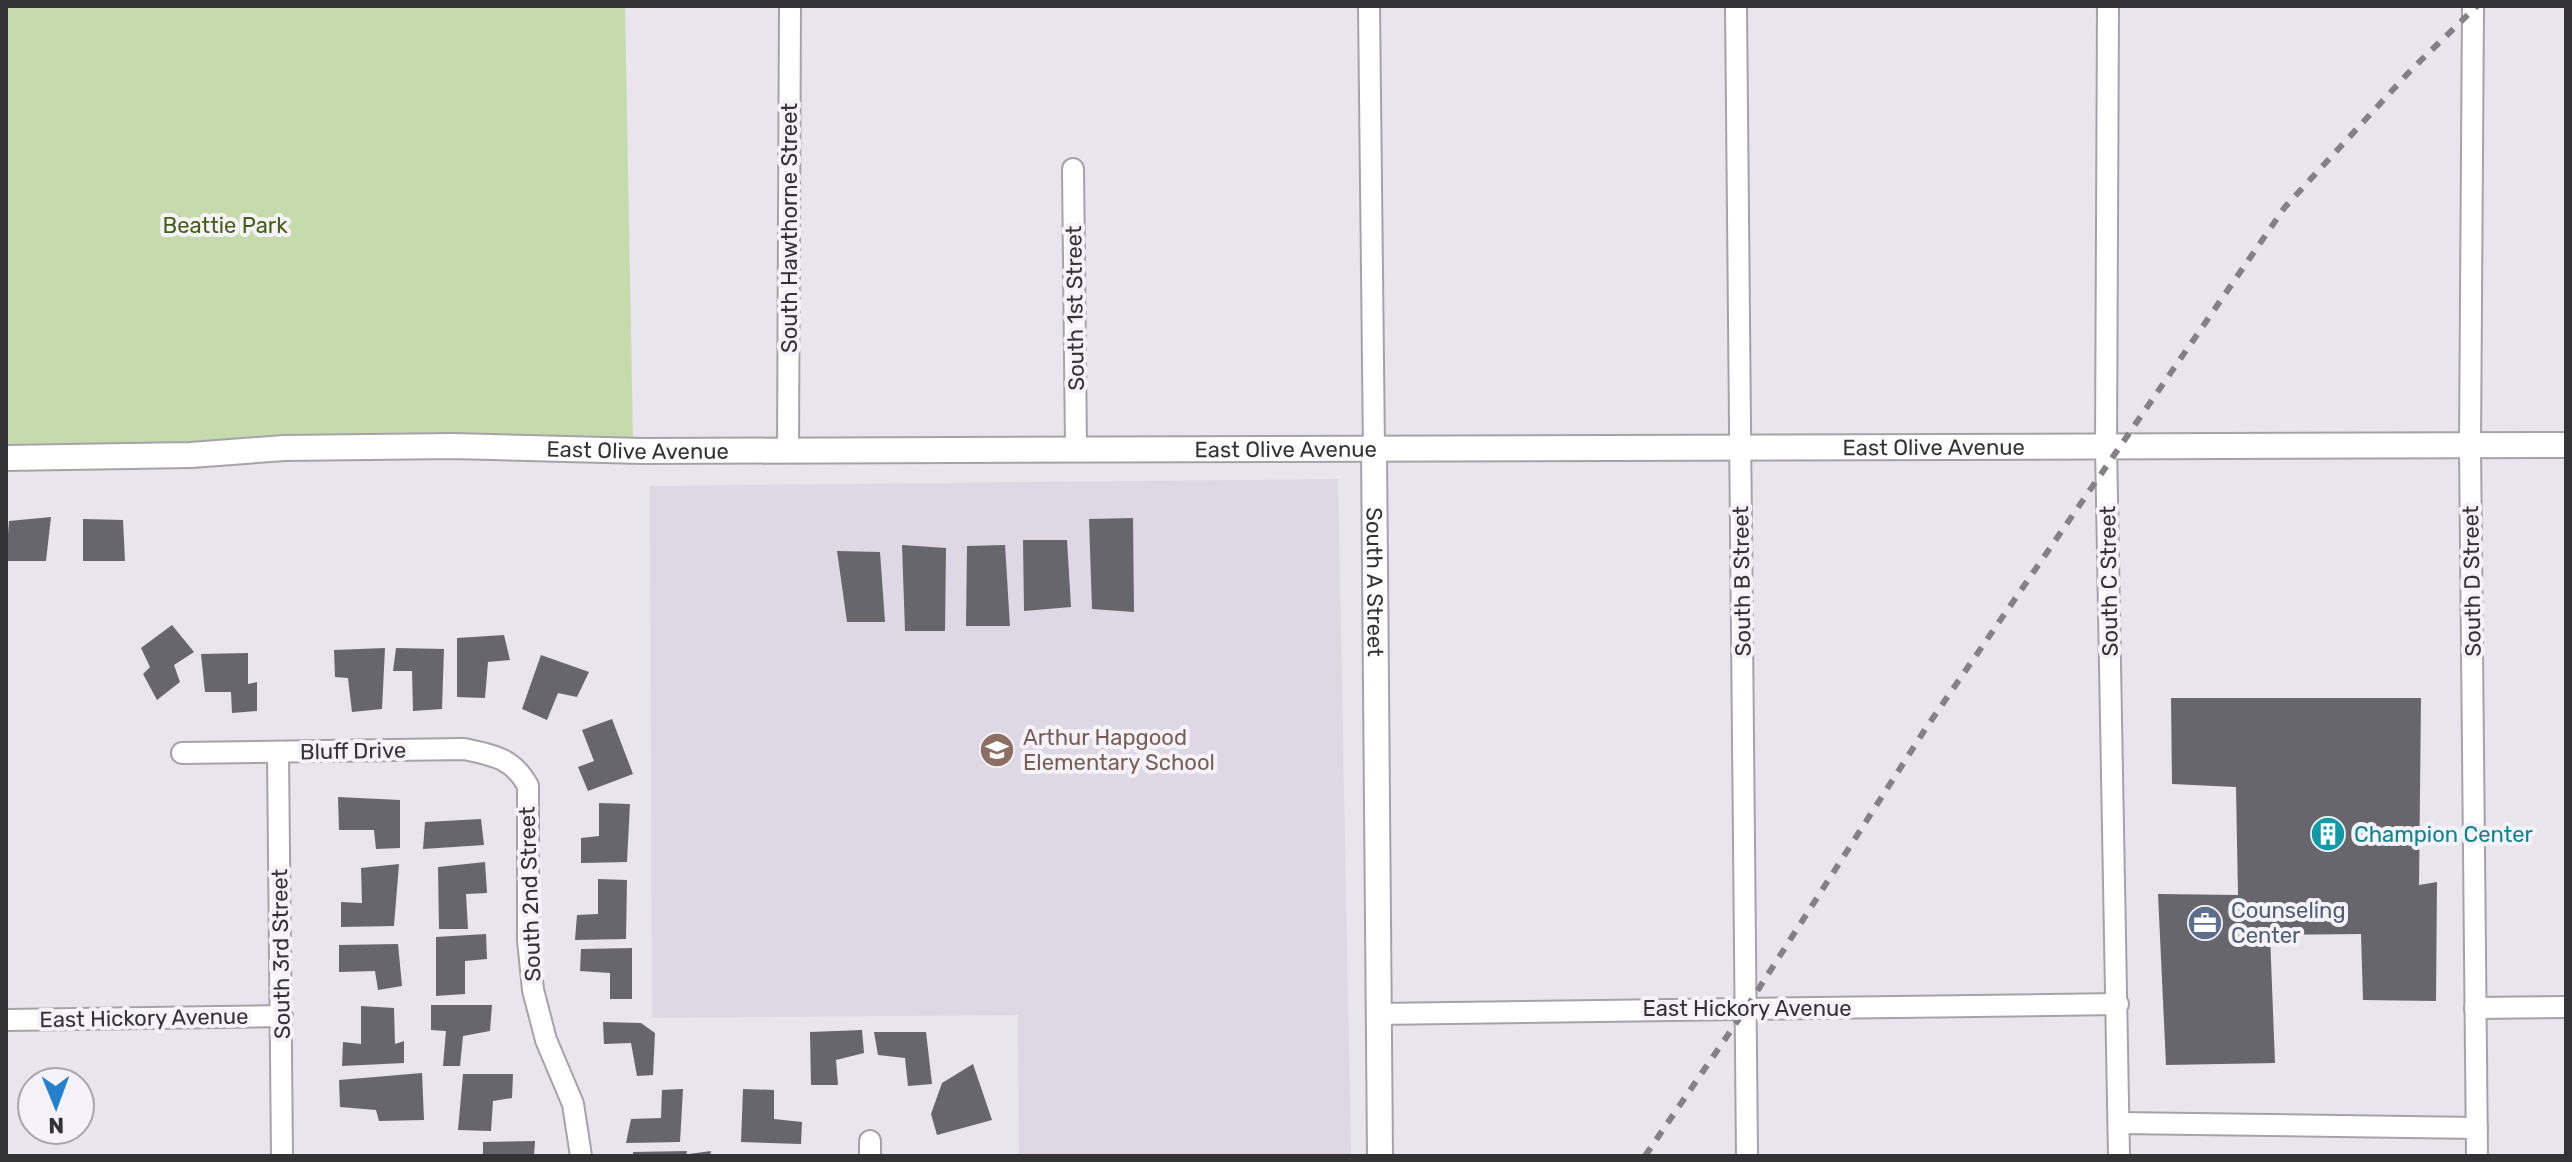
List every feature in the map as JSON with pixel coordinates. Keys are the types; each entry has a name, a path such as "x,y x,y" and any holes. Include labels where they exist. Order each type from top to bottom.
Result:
{"street":[{"name":"South Hawthorne Street","path":"788,450 790,6"},
{"name":"South A Street","path":"1369,6 1380,1156"},
{"name":"South B Street","path":"1736,6 1747,1156"},
{"name":"South C Street","path":"2108,6 2106,446 2119,1156"},
{"name":"South D Street","path":"2473,6 2470,446 2477,1156"},
{"name":"South 1st Street","path":"1073,169 1076,447"},
{"name":"East Olive Avenue","path":"6,458 191,455 284,448 453,446 788,450 1076,447 1374,450 1740,445 2566,445"},
{"name":"Bluff Drive","path":"182,753 464,749 501,757 519,770"},
{"name":"South 3rd Street","path":"278,753 282,1156"},
{"name":"South 2nd Street","path":"519,770 528,786 528,940 533,990 546,1040 573,1104 581,1156"},
{"name":"East Hickory Avenue","path":"1377,1014 2118,1004"},
{"path":"2475,1008 2566,1007"},
{"name":"East Hickory Avenue","path":"6,1020 282,1016"},
{"path":"2119,1123 2477,1128"}],"shaded area":[{"name":"Arthur Hapgood Elementary School","path":"1338,479 1351,1156 1019,1156 1018,1015 652,1018 650,486"}],"green space":[{"name":"Beattie Park","path":"6,6 625,6 633,440 6,446"}],"building":[{"path":"51,517 46,561 6,561 9,521"},
{"path":"1133,518 1134,612 1092,609 1089,519"},
{"path":"83,519 123,520 125,561 83,561"},
{"path":"1023,540 1067,540 1071,607 1024,611"},
{"path":"902,545 946,548 945,631 905,631"},
{"path":"1005,545 1010,626 966,626 967,546"},
{"path":"837,551 880,552 885,622 847,622"},
{"path":"172,625 194,652 174,665 180,682 157,700 143,674 150,667 141,648"},
{"path":"504,635 510,660 488,662 485,698 457,697 457,638"},
{"path":"385,648 382,709 352,712 348,678 335,677 334,650"},
{"path":"396,648 444,649 442,709 413,711 412,671 393,671"},
{"path":"248,653 248,684 257,682 257,711 232,713 231,692 205,692 201,654"},
{"path":"541,655 589,672 577,697 558,693 547,720 522,709"},
{"name":"Champion Center","path":"2171,698 2421,698 2419,885 2437,882 2436,1001 2363,1000 2361,934 2270,935 2275,1063 2166,1065 2158,894 2238,895 2236,787 2172,784"},
{"path":"612,719 633,774 588,791 578,767 594,761 582,730"},
{"path":"338,797 400,800 400,848 376,849 374,830 339,830"},
{"path":"599,803 630,804 627,862 581,863 581,838 599,836"},
{"path":"481,819 484,845 423,849 425,822"},
{"path":"485,862 487,893 466,894 468,929 439,929 438,867"},
{"path":"399,864 394,926 341,927 341,902 362,903 361,868"},
{"path":"598,879 627,880 626,939 575,940 577,915 598,914"},
{"path":"486,934 487,959 465,961 465,994 436,996 436,937"},
{"path":"398,944 402,986 378,990 375,971 339,972 339,945"},
{"path":"632,948 632,999 610,999 610,973 580,971 581,949"},
{"path":"431,1005 492,1005 490,1031 463,1036 460,1066 443,1066 446,1031 431,1030"},
{"path":"361,1006 394,1008 395,1044 404,1041 404,1063 342,1066 343,1042 361,1044"},
{"path":"603,1022 641,1023 655,1033 653,1075 637,1076 631,1043 604,1044"},
{"path":"862,1030 864,1053 836,1060 838,1085 811,1085 810,1032"},
{"path":"874,1032 926,1032 932,1084 908,1086 905,1058 878,1055"},
{"path":"973,1064 992,1120 937,1135 931,1114 942,1083"},
{"path":"422,1073 424,1120 379,1121 376,1110 340,1107 339,1080"},
{"path":"463,1074 513,1074 512,1098 493,1101 491,1131 458,1130"},
{"path":"683,1089 680,1142 626,1143 631,1119 661,1118 662,1090"},
{"path":"743,1089 774,1090 774,1119 802,1122 801,1144 741,1142"},
{"path":"535,1141 534,1156 483,1156 483,1142"},
{"path":"687,1151 686,1156 633,1156 633,1152"},
{"path":"711,1151 710,1156 689,1156 689,1154"}],"railway":[{"path":"1645,1156 1747,1007 1926,728 2285,207 2411,70 2477,6"}],"place":[{"name":"Arthur Hapgood Elementary School","path":"997,750"},
{"name":"Champion Center","path":"2328,834"},
{"name":"Counseling Center","path":"2205,923"}]}
